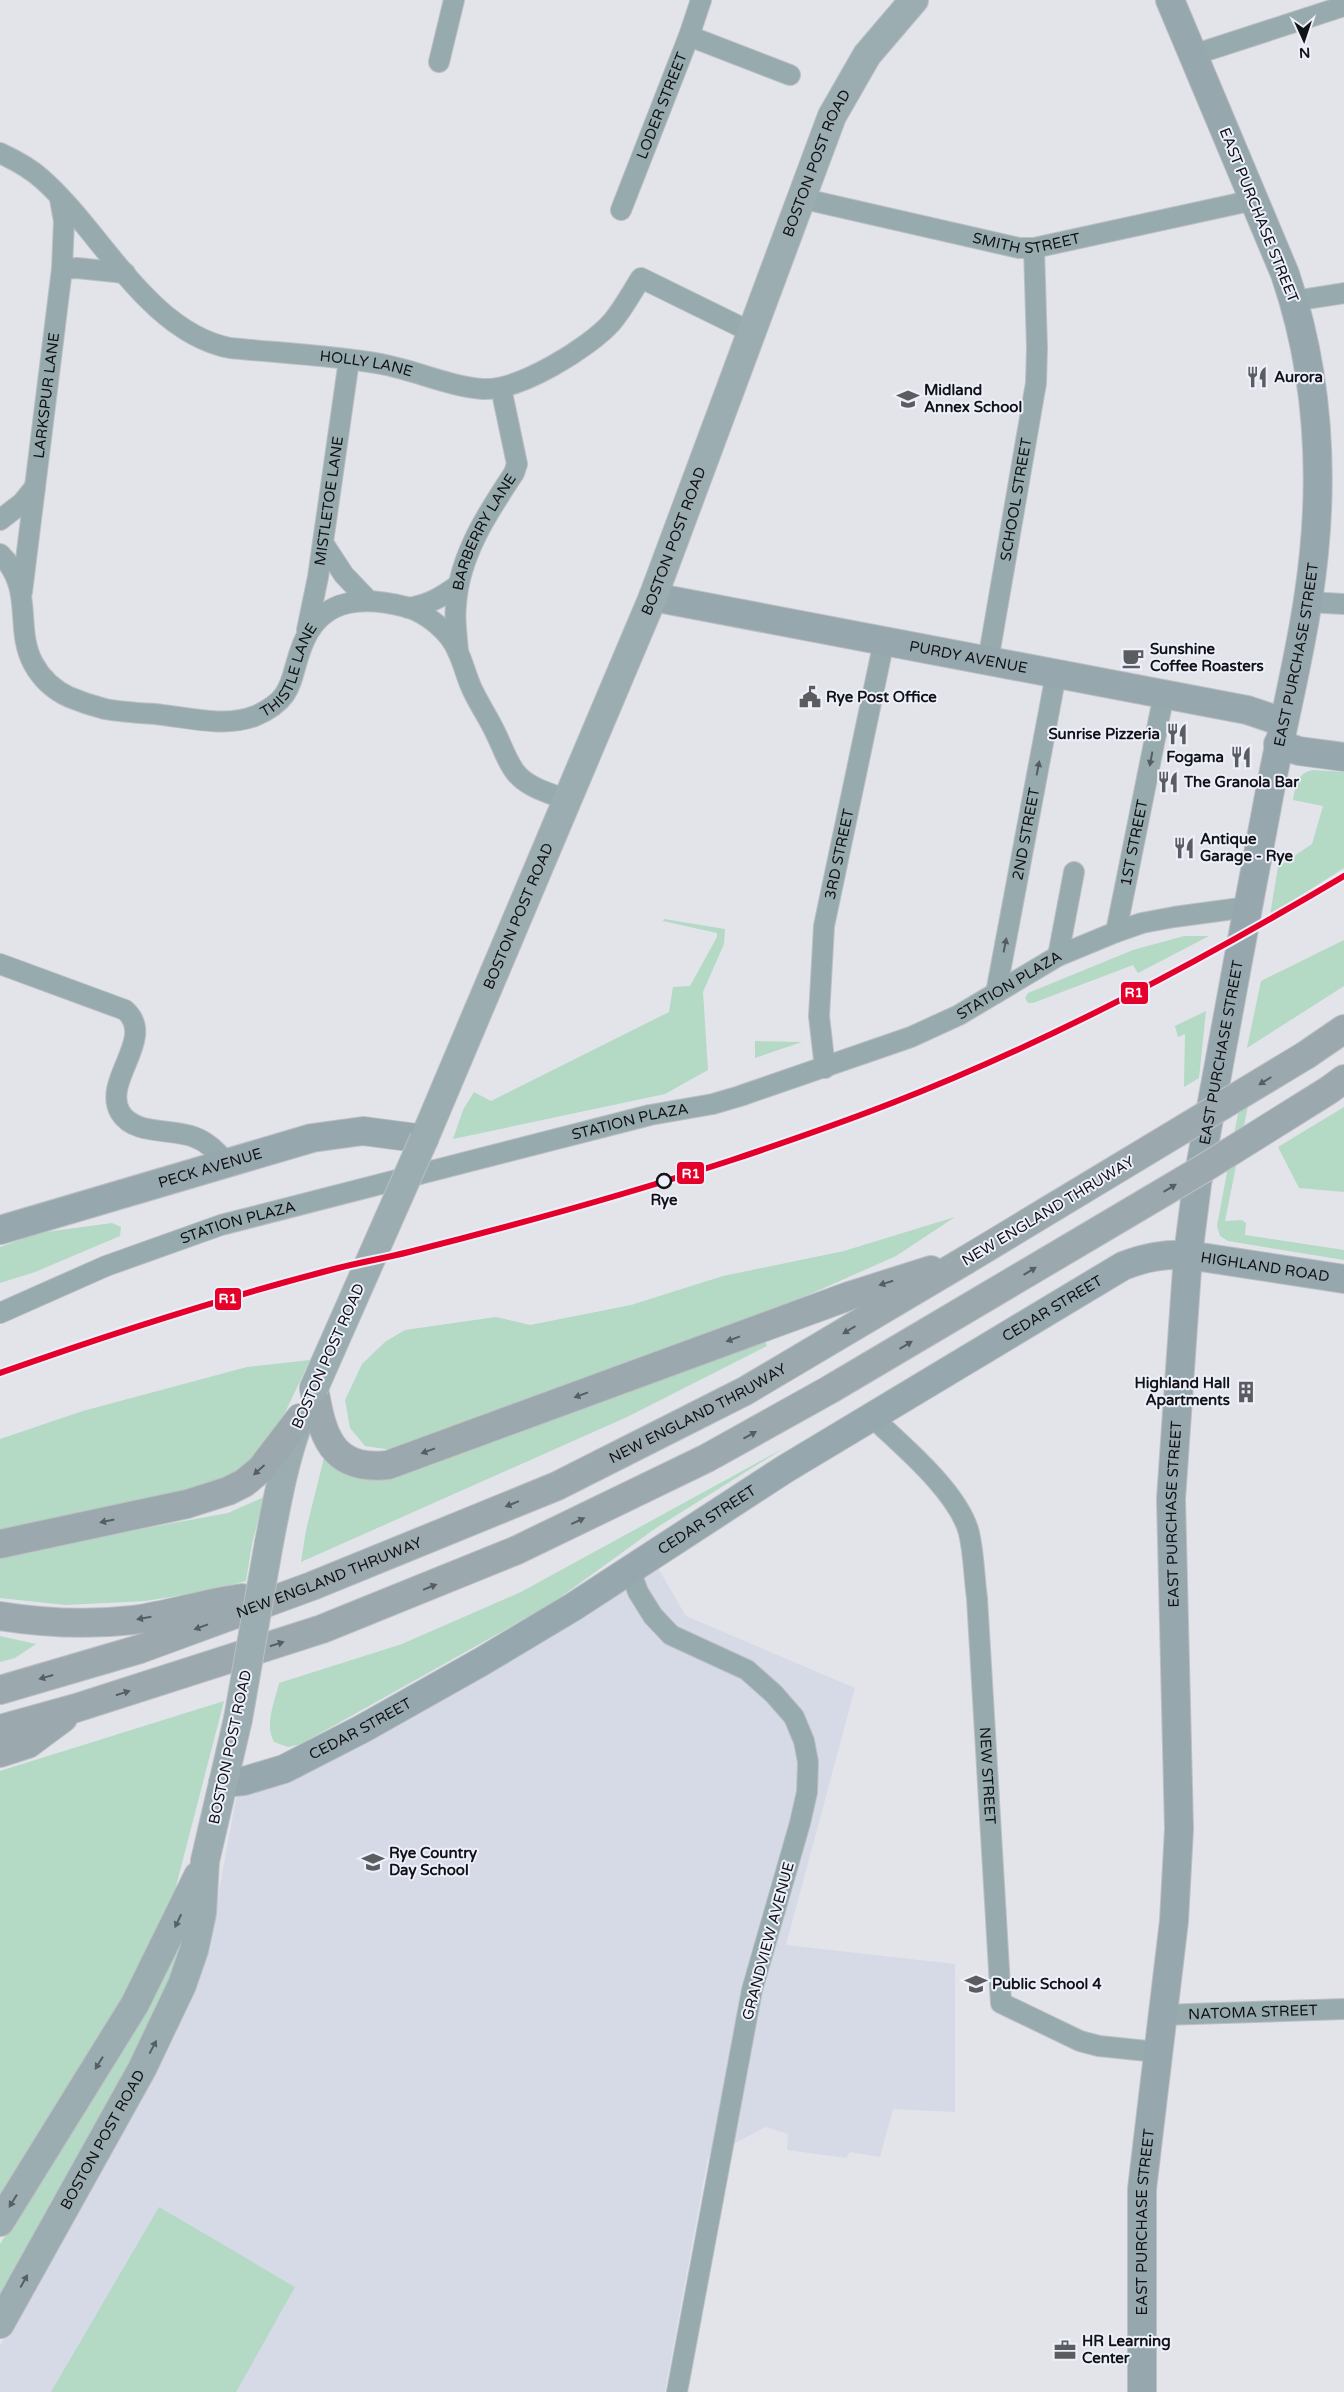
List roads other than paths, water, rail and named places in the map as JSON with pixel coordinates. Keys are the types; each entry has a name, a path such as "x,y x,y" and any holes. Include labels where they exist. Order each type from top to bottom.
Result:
{"highway":[{"name":"NEW ENGLAND THRUWAY","path":"0,1690 140,1649 312,1586 557,1486 619,1456 752,1386 966,1260 1306,1055 1344,1030"},
{"path":"0,1729 76,1708 322,1629 517,1550 707,1458 829,1390 1201,1170 1336,1085"},
{"path":"314,1388 320,1425 331,1446 350,1461 361,1465 388,1465 849,1296 966,1260"},
{"path":"0,1544 187,1504 228,1491 244,1483 261,1469 300,1418"},
{"path":"0,1616 67,1623 113,1622 156,1616 220,1601 312,1586"},
{"path":"0,1753 28,1744 76,1708"}],"main road":[{"name":"BOSTON POST ROAD","path":"0,2324 142,2069 169,2015 194,1950 202,1913 205,1861 238,1719 269,1543 288,1451 300,1418 424,1139 653,597 832,116 867,55 914,0"},
{"name":"BOSTON POST ROAD","path":"0,2222 135,2004 167,1943 205,1861"}],"street":[{"path":"439,62 454,0"},
{"name":"LODER STREET","path":"621,210 690,36 701,0"},
{"name":"EAST PURCHASE STREET","path":"1142,2392 1142,2189 1174,1921 1179,1829 1170,1510 1188,1255 1197,1184 1281,733 1308,602 1317,517 1317,435 1308,363 1294,301 1170,0"},
{"path":"1193,55 1344,6"},
{"path":"690,36 790,75"},
{"name":"HOLLY LANE","path":"0,153 41,178 60,197 125,273 180,328 211,345 401,367 467,386 484,389 501,388 524,380 564,358 598,336 613,321 641,278 751,332"},
{"name":"LARKSPUR LANE","path":"22,594 62,270 64,221 60,197"},
{"name":"SMITH STREET","path":"800,198 1019,248 1034,248 1254,200"},
{"name":"SCHOOL STREET","path":"988,661 1036,383 1037,348 1034,248"},
{"path":"62,270 85,269 125,273"},
{"path":"1294,301 1344,294"},
{"name":"MISTLETOE LANE","path":"304,640 313,602 323,543 349,360"},
{"name":"BARBERRY LANE","path":"458,651 455,606 458,585 476,536 514,473 517,464 501,388"},
{"path":"0,520 22,503 35,488"},
{"path":"323,543 344,575 368,600"},
{"name":"THISTLE LANE","path":"0,554 15,573 22,594 27,643 32,661 40,675 51,686 68,696 106,709 218,721 254,716 282,698 290,687 304,640 322,615 335,608 368,600 408,608 425,615 437,625 458,651 471,687 516,773 528,784 567,800"},
{"path":"408,608 424,605 442,597 458,585"},
{"name":"PURDY AVENUE","path":"653,597 1247,710 1281,733 1298,751 1344,757"},
{"path":"1308,602 1344,604"},
{"name":"3RD STREET","path":"825,1068 819,1016 824,926 884,641"},
{"name":"2ND STREET","path":"996,993 1056,674"},
{"name":"1ST STREET","path":"1116,932 1164,694"},
{"path":"1058,956 1074,872"},
{"name":"STATION PLAZA","path":"0,1312 110,1264 221,1225 650,1115 713,1104 825,1068 934,1028 1058,956 1116,932 1142,923 1248,907"},
{"path":"0,964 125,1010 132,1016 134,1026 133,1041 118,1088 117,1100 120,1112 130,1122 144,1128 192,1136 203,1141 214,1148 227,1163"},
{"name":"PECK AVENUE","path":"0,1230 312,1138 363,1131 424,1139"},
{"name":"CEDAR STREET","path":"223,1783 264,1776 284,1769 362,1729 525,1636 782,1471 1124,1266 1143,1258 1162,1254 1188,1255"},
{"name":"HIGHLAND ROAD","path":"1188,1255 1344,1279"},
{"name":"NEW STREET","path":"873,1418 948,1494 961,1514 969,1532 977,1598 1001,2003 1080,2041 1099,2046 1157,2052"},
{"name":"GRANDVIEW AVENUE","path":"630,1570 638,1592 653,1616 671,1635 747,1670 774,1694 794,1718 804,1741 808,1762 807,1792 800,1823 752,1990 677,2392"},
{"name":"NATOMA STREET","path":"1162,2016 1344,2009"}],"place":[{"name":"Aurora","path":"1257,377"},
{"name":"Midland Annex School","path":"908,399"},
{"name":"Sunshine Coffee Roasters","path":"1133,658"},
{"name":"Rye Post Office","path":"810,697"},
{"name":"Sunrise Pizzeria","path":"1177,734"},
{"name":"Fogama","path":"1241,757"},
{"name":"The Granola Bar","path":"1168,782"},
{"name":"Antique Garage - Rye","path":"1184,848"},
{"name":"Rye","path":"664,1181"},
{"name":"Highland Hall Apartments","path":"1246,1392"},
{"name":"Rye Country Day School","path":"373,1862"},
{"name":"Public School 4","path":"976,1984"},
{"name":"HR Learning Center","path":"1065,2350"}]}
